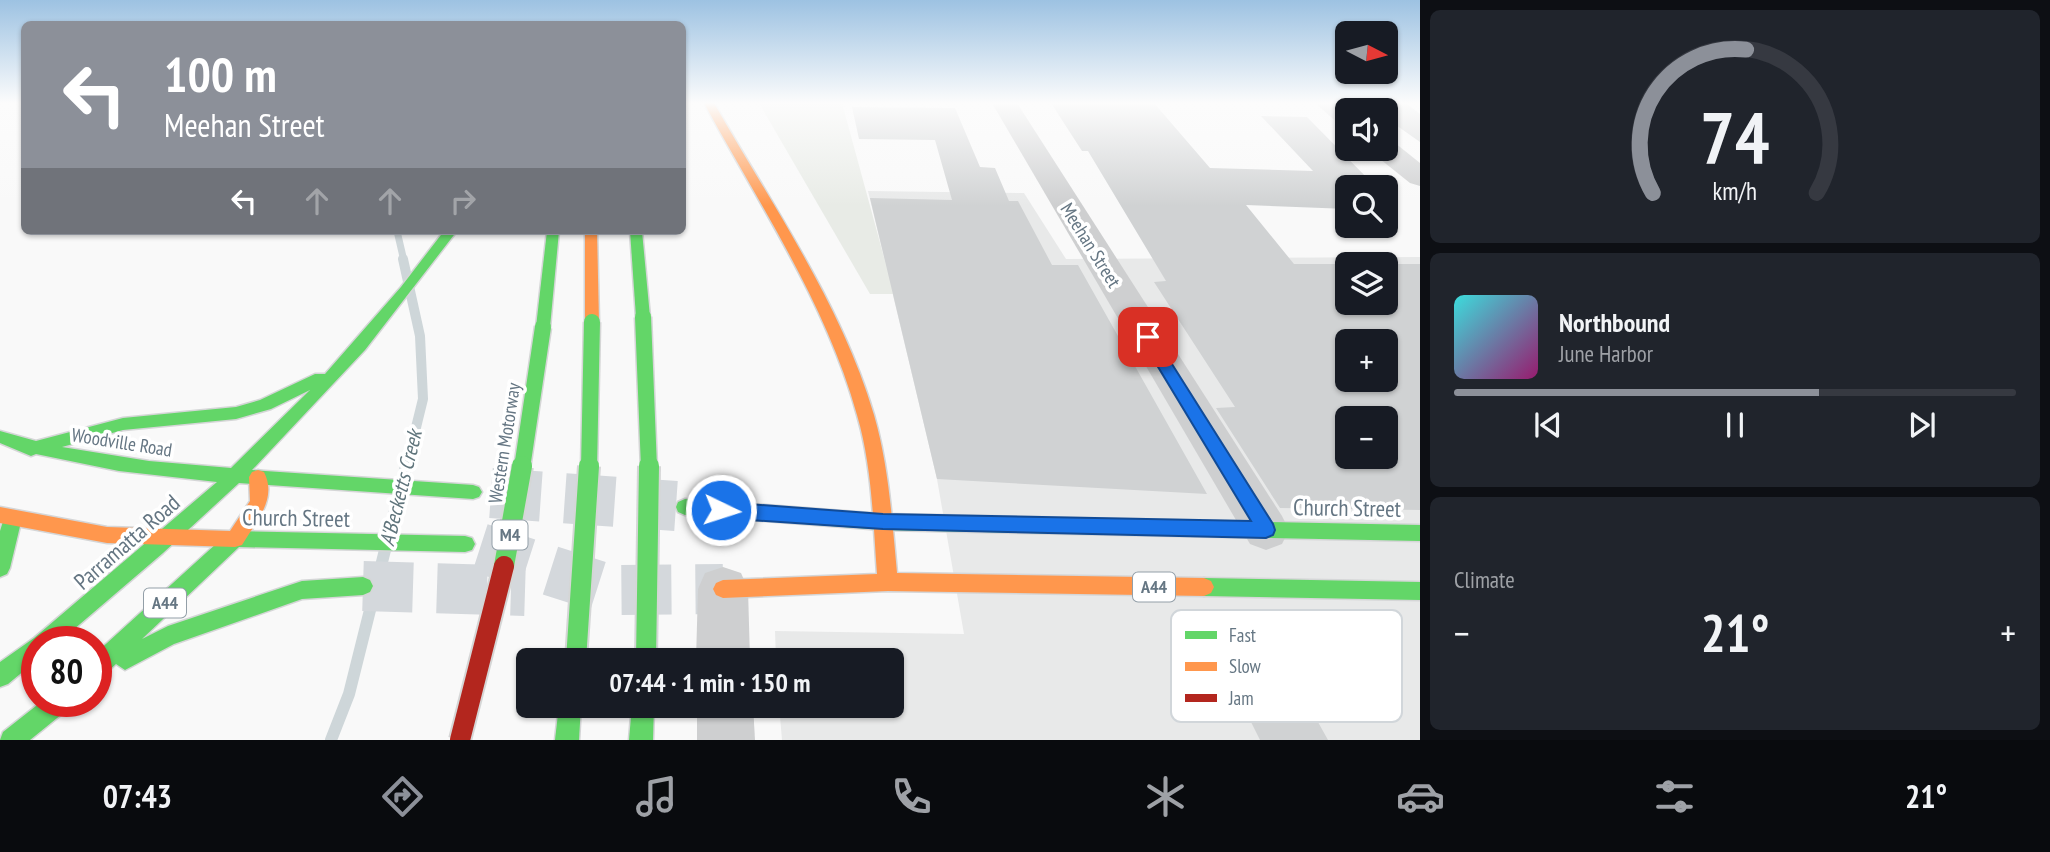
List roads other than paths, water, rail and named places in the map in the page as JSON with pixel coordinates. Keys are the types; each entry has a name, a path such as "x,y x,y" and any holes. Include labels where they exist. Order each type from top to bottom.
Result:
{"main road":[{"path":"729,138 806,271 850,369 865,414 878,472 888,582"},
{"name":"Parramatta Road","path":"62,626 240,475 345,366 449,235"},
{"name":"Western Motorway","path":"460,740 507,555 529,428 553,235"},
{"path":"577,648 589,484 591,235"},
{"path":"636,235 649,450 646,648"},
{"path":"31,449 123,424 236,413 265,405 345,366"},
{"name":"Woodville Road","path":"0,437 31,449 154,470 240,475"},
{"name":"Church Street","path":"240,475 473,492"},
{"name":"A44","path":"112,653 235,539 256,512 263,491 258,477"},
{"name":"Church Street","path":"685,507 883,522 1420,533"},
{"path":"0,568 7,517 107,535 167,538"},
{"name":"Church Street","path":"167,538 465,544"},
{"name":"A44","path":"723,589 888,582 1420,591"},
{"name":"A44","path":"112,668 168,636 250,606 302,590 363,586"},
{"path":"0,676 21,660"},
{"path":"11,740 40,717"},
{"path":"566,740 569,718"},
{"path":"641,740 642,718"}],"street":[{"name":"Meehan Street","path":"1025,138 1266,530"},
{"path":"1398,159 1420,177"},
{"path":"723,589 723,648"},
{"path":"725,718 726,740"}],"waterway":[{"name":"A'Becketts Creek","path":"398,235 404,261"},
{"name":"A'Becketts Creek","path":"403,259 420,336 423,399 406,468"},
{"name":"A'Becketts Creek","path":"389,535 406,466"},
{"name":"A'Becketts Creek","path":"331,740 349,694 385,550"}],"tunnel":[{"path":"491,493 676,506"},
{"path":"480,548 611,590 723,589"},
{"path":"363,586 525,591"}]}
